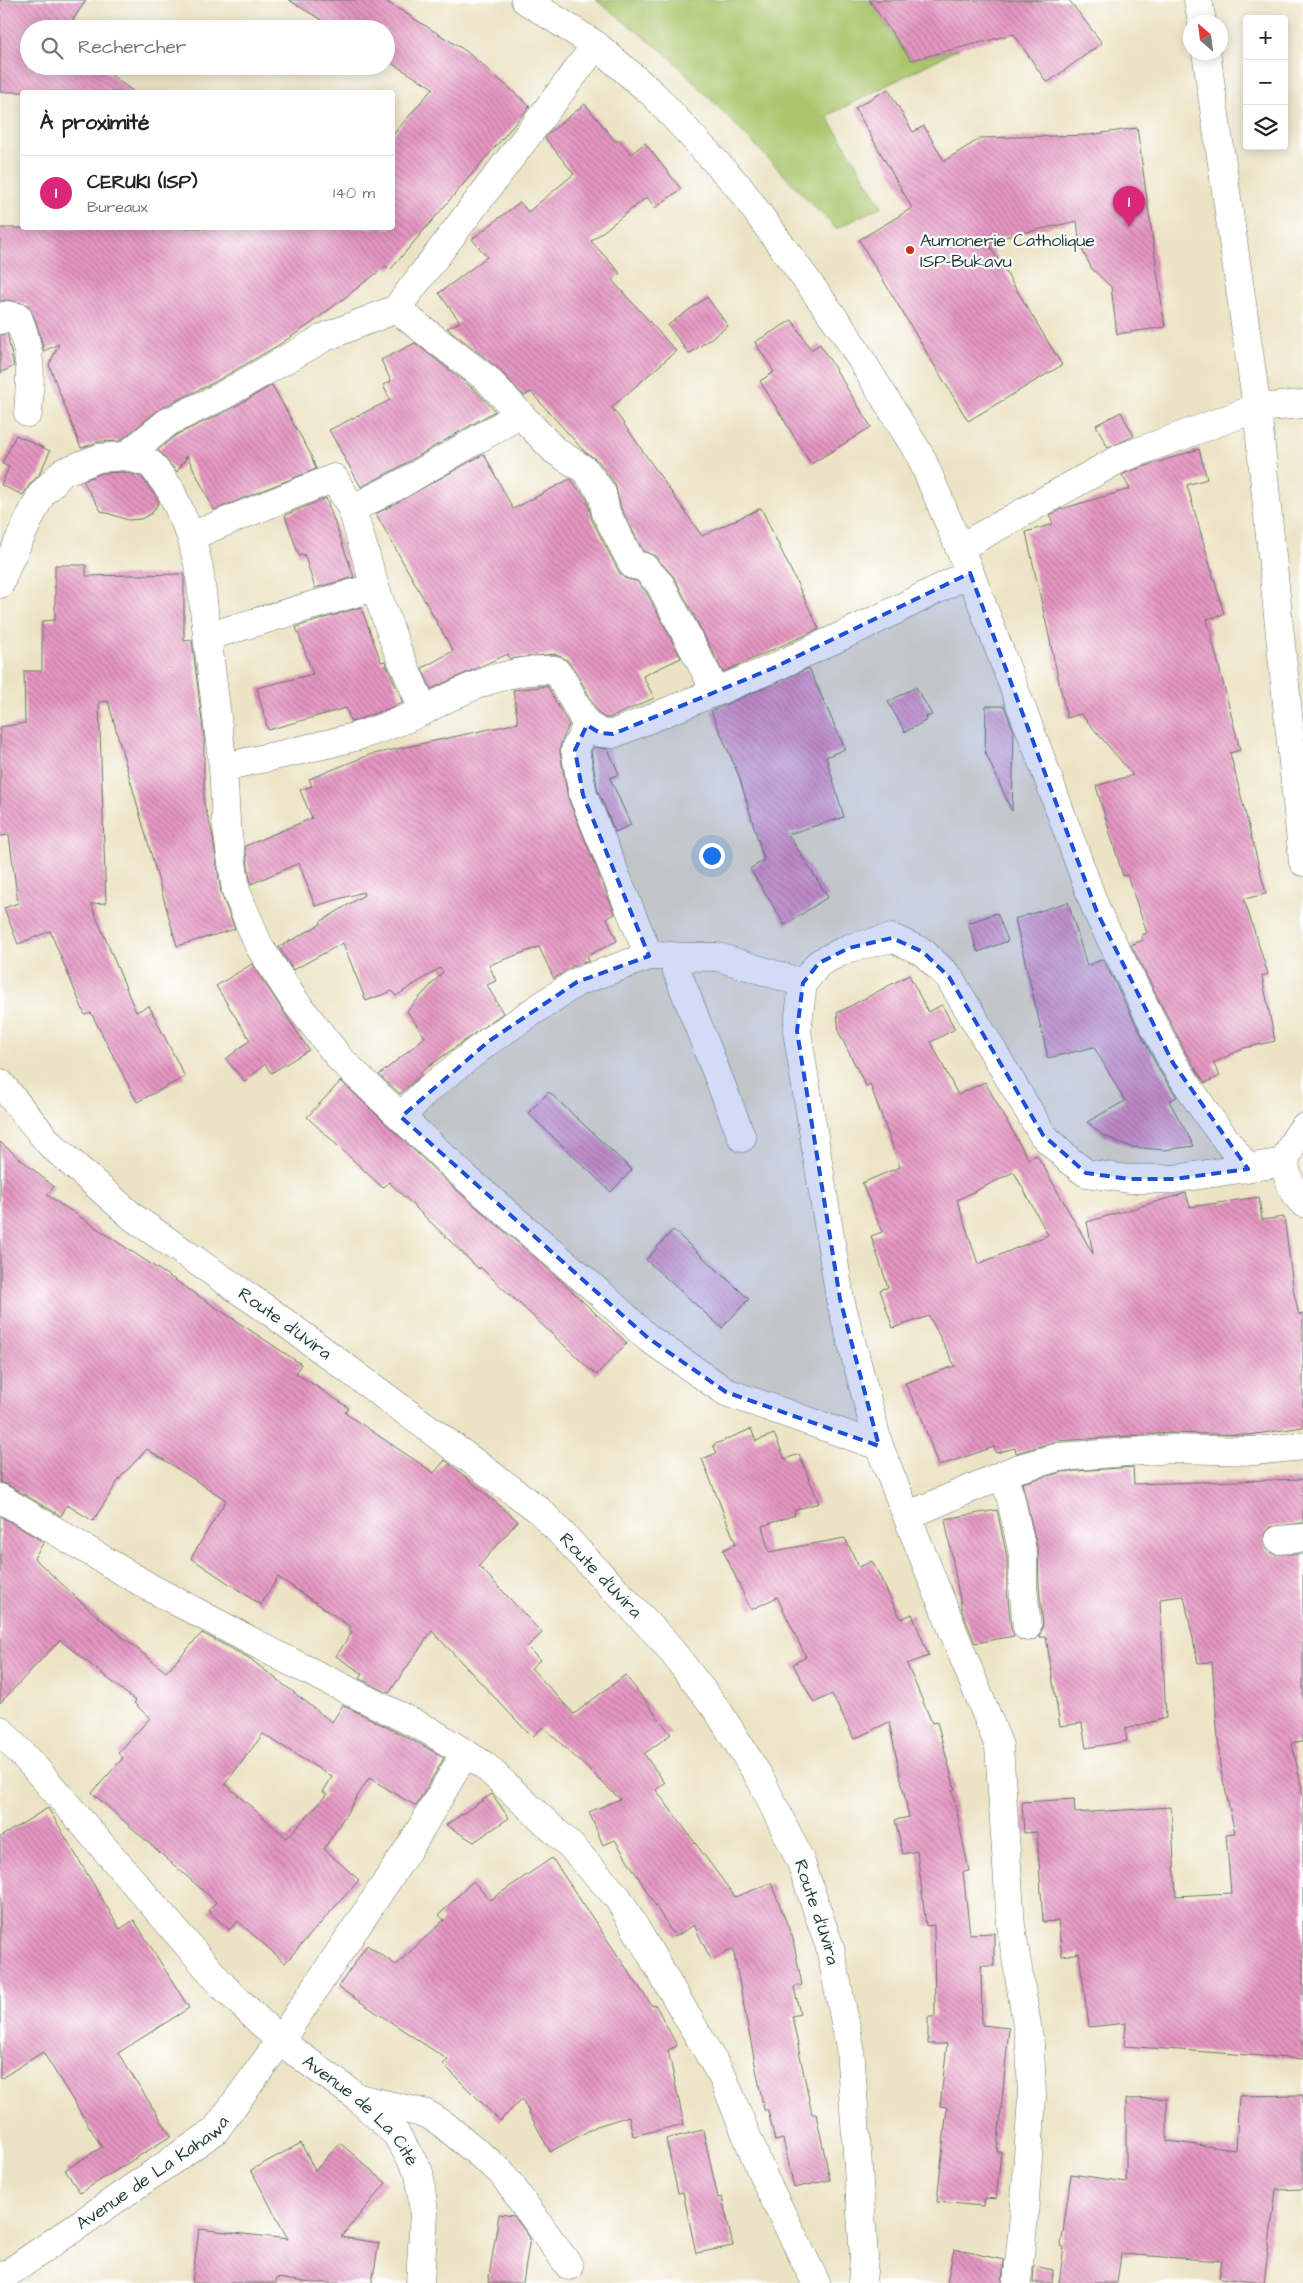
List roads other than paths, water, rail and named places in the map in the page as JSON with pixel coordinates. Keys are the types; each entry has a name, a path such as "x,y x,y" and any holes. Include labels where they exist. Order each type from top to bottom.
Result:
{"street":[{"path":"525,0 596,45 653,94 738,186 837,322 920,458 970,573 1097,912 1172,1063 1208,1116 1248,1169"},
{"path":"1198,0 1201,15"},
{"path":"126,456 168,422 222,396 325,337 396,309 596,45"},
{"path":"1207,60 1257,408 1303,862"},
{"path":"396,309 487,379 518,415 554,450 585,470 602,494 606,514 633,565 644,567 660,584 716,692"},
{"path":"0,320 7,315 18,317 25,335 31,373 28,414"},
{"path":"959,548 1121,458 1257,408 1303,404"},
{"path":"352,509 401,484 518,415"},
{"path":"0,584 8,563 42,495 64,472 98,458 126,456 151,464 170,489 191,536 199,568 209,636 210,668 223,767 226,820 236,891 259,946 294,1000 341,1060 465,1177 602,1295 648,1338 726,1392 879,1446"},
{"path":"191,536 334,478 352,509 375,587 424,711"},
{"path":"223,767 361,734 424,711 454,693 509,674 527,670 555,670 562,678 587,725 600,733 613,734 716,692 876,620 970,573"},
{"path":"209,636 375,587"},
{"path":"587,725 576,750 583,795 660,956 742,1138"},
{"path":"1017,2283 1024,2216 1032,2097 1030,2044 1011,1926 999,1746 879,1446 840,1299 797,1031 803,983 819,963 849,948 892,938 923,952 949,977 1043,1135 1068,1160 1086,1173 1129,1179 1174,1179 1285,1162"},
{"path":"401,1117 426,1091 489,1041 577,982 660,956 718,957 803,983"},
{"name":"Route d'Uvira","path":"0,1083 50,1144 134,1218 272,1313 539,1510 664,1641 718,1711 761,1780 800,1860 830,1948 850,2047 864,2258 862,2283"},
{"path":"1303,1128 1293,1141 1285,1162 1292,1187 1303,1203"},
{"path":"906,1516 1002,1475 1059,1457 1172,1449 1254,1451 1303,1446"},
{"path":"1002,1475 1010,1495 1023,1555 1027,1626"},
{"path":"0,1498 150,1588 287,1660 430,1730 484,1766 526,1802 570,1845 618,1898 723,2078 764,2178 816,2283"},
{"name":"Avenue de La Cité","path":"0,1730 37,1770 223,1986 280,2041 357,2097 396,2134 419,2172 424,2212 420,2283"},
{"name":"Avenue de La Kahawa","path":"0,2279 215,2131 280,2041 413,1842 465,1753"},
{"path":"357,2097 426,2114 443,2124 501,2172 570,2266"}],"place":[{"name":"CERUKI (ISP)","path":"1129,227"},
{"name":"Aumonerie Catholique ISP-Bukavu","path":"910,250"}]}
